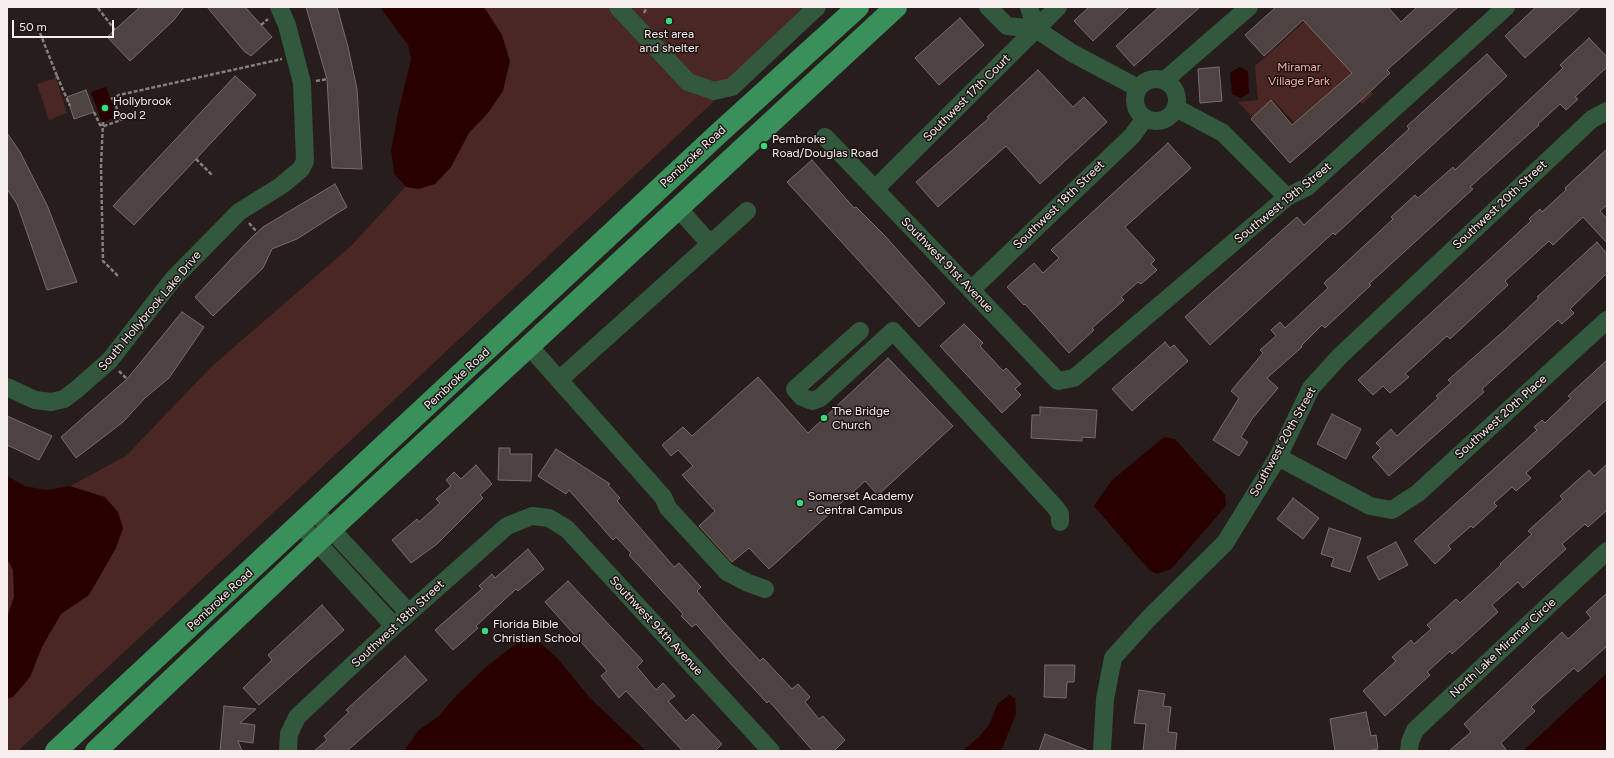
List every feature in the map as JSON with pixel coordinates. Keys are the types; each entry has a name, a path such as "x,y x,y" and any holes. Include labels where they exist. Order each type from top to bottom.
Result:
{"main road":[{"name":"Pembroke Road","path":"64,748 718,134 858,7"},
{"name":"Pembroke Road","path":"96,751 324,536 896,7"},
{"path":"660,189 678,208"}],"street":[{"name":"South Hollybrook Lake Drive","path":"7,387 35,400 51,402 64,399 110,360 174,278 239,212 282,185 301,169 305,161 302,83 284,16 279,7"},
{"path":"618,7 688,82 714,91 732,87 817,7"},
{"path":"988,7 1008,26 1036,29 1072,53 1138,88"},
{"path":"1029,7 1036,29"},
{"name":"Southwest 17th Court","path":"875,189 1058,7"},
{"path":"1165,80 1249,7"},
{"name":"Southwest 19th Street","path":"1074,378 1287,197 1306,187 1506,7"},
{"path":"1149,80 1165,80 1176,92 1176,108 1170,116 1162,119 1155,121 1145,118 1140,114 1136,106 1135,98 1138,88 1149,80"},
{"path":"1176,108 1223,133 1287,197"},
{"name":"Southwest 20th Street","path":"1102,751 1105,699 1113,658 1149,618 1225,543 1278,457 1311,388 1339,357 1592,119 1607,110"},
{"name":"Southwest 18th Street","path":"971,290 1132,136 1145,118"},
{"name":"Southwest 91st Avenue","path":"825,137 1058,381 1074,378"},
{"path":"678,208 710,244"},
{"path":"559,380 747,211"},
{"name":"Southwest 20th Place","path":"1278,457 1370,506 1392,510 1418,493 1607,320"},
{"path":"860,331 795,389 802,397 812,401 820,398 893,332 1060,514 1060,522"},
{"path":"529,346 663,496 668,508 727,572 748,583 765,589"},
{"name":"Southwest 18th Street","path":"288,751 289,734 297,717 394,626 506,526 532,516"},
{"name":"Southwest 94th Avenue","path":"532,516 549,518 567,529 771,751"},
{"path":"308,518 324,536 394,626"},
{"path":"324,536 409,613"},
{"name":"North Lake Miramar Circle","path":"1409,751 1414,730 1607,551"}],"path":[{"path":"98,8 115,30"},
{"path":"40,33 56,77 70,106"},
{"path":"94,112 100,125 104,126 121,120 112,98 274,62 295,54"},
{"path":"103,122 101,166 103,262 119,277"},
{"path":"196,159 213,176"}],"green space":[{"path":"380,7 815,7 18,751 7,751 7,476 25,486 47,490 70,486 126,456 211,367 352,245 405,187 394,174 391,151 398,113 411,59 408,45"},
{"name":"Miramar Village Park","path":"1305,21 1373,94 1362,104 1342,82 1296,124 1273,100 1253,118 1238,102 1258,100 1255,66"},
{"path":"56,78 67,113 49,120 37,84"}],"shaded area":[{"path":"380,7 484,7 502,35 510,61 503,91 488,113 469,133 451,167 435,184 419,189 406,187 394,174 391,151 398,113 411,59 408,45"},
{"path":"1239,67 1248,71 1249,93 1241,98 1232,94 1230,73"},
{"name":"Hollybrook Pool 2","path":"106,87 117,117 102,122 91,92"},
{"path":"1164,437 1175,439 1225,495 1226,506 1171,569 1157,574 1149,570 1094,506 1112,480"},
{"path":"7,476 25,486 47,490 70,486 105,497 118,512 123,528 116,548 89,595 61,614 42,647 30,677 13,697 7,699 7,617 14,597 13,570 7,559"},
{"path":"536,639 557,658 591,699 646,751 406,751 406,748 419,730 439,716 454,698 486,667 518,642"},
{"path":"1607,673 1607,751 1523,751"},
{"path":"1009,695 1015,698 1016,714 1001,751 962,751 979,737 990,723 997,705"}],"building":[{"path":"140,7 184,7 173,21 130,61 107,37"},
{"path":"207,7 245,7 272,37 251,56 244,51"},
{"path":"306,7 337,7 348,47 357,89 362,169 332,168 327,79"},
{"path":"1089,7 1129,7 1093,41 1074,21"},
{"path":"1159,7 1200,7 1134,66 1116,46"},
{"path":"1276,7 1388,7 1401,22 1417,7 1458,7 1387,70 1390,73 1358,103 1290,163 1251,119 1271,100 1292,125 1352,73 1303,20 1264,56 1245,35"},
{"path":"1536,7 1581,7 1525,58 1505,36"},
{"path":"960,18 984,45 939,85 915,58"},
{"path":"1589,38 1607,57 1607,67 1575,97 1578,99 1566,110 1560,104 1538,124 1539,125 1470,187 1473,189 1369,284 1371,285 1325,328 1322,325 1301,346 1302,347 1267,378 1278,388 1252,419 1241,437 1248,442 1239,456 1213,440 1239,398 1231,391 1263,353 1260,350 1276,336 1271,330 1280,322 1285,328 1328,288 1324,283 1393,219 1391,217 1415,195 1418,198 1453,167 1455,170 1563,68 1560,65"},
{"path":"1487,54 1507,76 1335,235 1333,233 1210,345 1185,317 1297,217 1304,225 1409,129 1407,126"},
{"path":"1219,67 1222,101 1200,103 1198,69"},
{"path":"1038,70 1073,107 1084,97 1107,122 1040,184 1006,146 938,207 916,182 989,118 987,117"},
{"path":"235,76 256,95 134,225 113,206"},
{"path":"86,90 94,112 74,119 67,97"},
{"path":"7,133 20,152 47,205 77,282 47,290 17,204 7,189"},
{"path":"1168,143 1191,168 1125,227 1155,260 1151,264 1157,270 1141,284 1138,282 1121,297 1124,300 1092,328 1094,330 1069,353 1025,304 1024,305 1007,287 1034,263 1043,273 1059,258 1051,250"},
{"path":"1607,149 1607,205 1600,211 1607,219 1607,243 1583,217 1553,245 1549,241 1505,281 1508,285 1450,339 1447,336 1405,374 1409,377 1390,393 1383,386 1373,395 1358,380 1531,221 1529,219 1540,209 1542,212 1566,190 1565,188"},
{"path":"812,160 854,208 856,207 885,236 945,303 919,327 787,182"},
{"path":"335,184 347,207 297,239 272,249 263,268 213,316 195,297 263,227"},
{"path":"1597,242 1607,254 1607,273 1570,309 1574,313 1562,324 1558,320 1482,389 1484,392 1389,476 1372,457 1381,448 1376,443 1391,429 1397,436 1438,398 1436,396 1451,383 1448,380 1506,329 1539,298 1537,297"},
{"path":"182,312 204,327 169,378 145,398 123,422 76,458 61,437 127,379"},
{"path":"964,324 983,343 980,346 1003,371 1006,368 1021,384 1015,389 1021,395 1002,413 940,346"},
{"path":"1165,342 1170,348 1174,345 1188,361 1132,411 1112,389"},
{"path":"888,358 953,426 878,495 865,481 769,569 749,548 732,562 699,526 715,511 682,475 693,466 678,450 671,456 662,445 683,427 692,436 758,377 808,433"},
{"path":"1607,360 1607,399 1526,473 1531,478 1516,491 1512,487 1494,503 1497,506 1473,528 1471,526 1448,546 1451,549 1435,564 1414,541 1537,430 1534,427 1542,420 1545,423 1571,398 1568,396"},
{"path":"1040,407 1097,410 1095,438 1082,437 1082,441 1031,438 1032,415 1040,415"},
{"path":"1332,414 1361,429 1346,459 1317,444"},
{"path":"7,416 52,436 39,460 7,445"},
{"path":"499,448 510,448 510,454 532,454 531,481 498,480"},
{"path":"556,449 610,484 608,485 620,498 617,501 674,567 679,563 701,587 697,591 760,661 763,658 792,689 798,684 810,697 805,702 819,719 823,716 845,740 834,751 813,751 769,701 767,703 696,624 692,627 681,616 683,614 629,555 631,553 616,537 613,540 569,490 566,494 538,476"},
{"path":"1607,464 1607,510 1588,527 1585,524 1562,544 1566,549 1523,588 1518,582 1492,605 1498,612 1452,654 1450,651 1427,672 1430,675 1385,716 1363,691 1396,661 1392,657 1411,640 1414,644 1431,629 1427,625 1456,599 1460,603 1501,565 1500,564 1532,534 1528,531 1563,499 1560,496 1589,470 1594,476"},
{"path":"476,465 492,484 480,495 483,498 437,544 411,563 392,540 417,519 419,522 440,503 436,499 451,486 446,480 454,472 461,479"},
{"path":"1293,498 1319,518 1303,539 1277,519"},
{"path":"1329,528 1361,538 1350,572 1331,566 1334,558 1321,554"},
{"path":"1396,542 1408,565 1379,580 1367,557"},
{"path":"528,549 544,569 518,591 516,589 476,626 478,628 453,650 435,630 482,589 479,586 492,574 495,578"},
{"path":"568,581 643,661 637,667 656,690 663,683 675,696 668,701 686,721 693,714 722,744 715,751 683,751 626,691 619,698 601,676 607,671 545,602"},
{"path":"1607,593 1607,646 1578,672 1574,668 1531,707 1535,711 1501,743 1507,751 1449,751 1471,732 1464,724 1562,632 1568,639 1591,618 1586,612"},
{"path":"322,605 344,630 259,705 243,688 272,660 268,655"},
{"path":"405,656 427,680 347,751 314,751 327,740 324,736 349,712 346,710"},
{"path":"1045,665 1075,665 1074,682 1067,682 1066,698 1044,697"},
{"path":"1139,690 1165,694 1163,706 1171,707 1168,732 1177,733 1175,751 1143,751 1146,724 1134,723"},
{"path":"224,706 256,709 240,723 255,725 253,743 238,741 242,751 220,751"},
{"path":"1366,712 1371,736 1376,735 1378,749 1366,751 1335,751 1330,719"},
{"path":"1045,734 1087,750 1087,751 1039,751"}],"place":[{"name":"Rest area and shelter","path":"669,21"},
{"name":"Hollybrook Pool 2","path":"105,108"},
{"name":"Pembroke Road/Douglas Road","path":"764,146"},
{"name":"The Bridge Church","path":"824,418"},
{"name":"Somerset Academy - Central Campus","path":"800,503"},
{"name":"Florida Bible Christian School","path":"485,631"}]}
